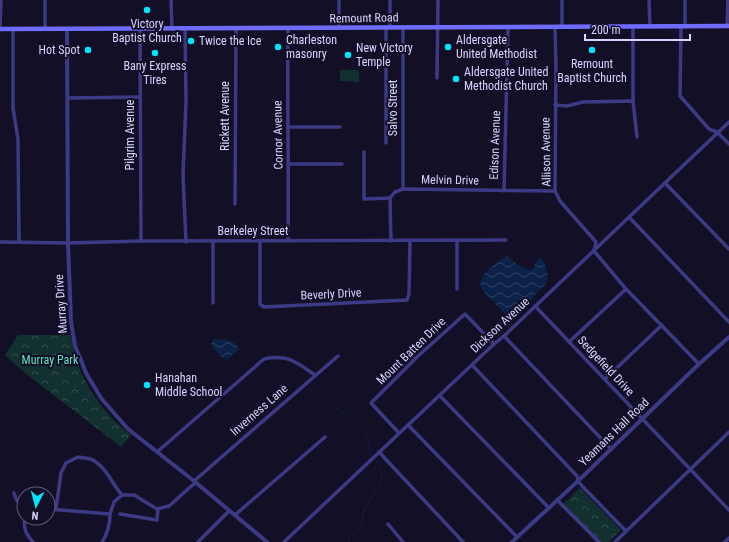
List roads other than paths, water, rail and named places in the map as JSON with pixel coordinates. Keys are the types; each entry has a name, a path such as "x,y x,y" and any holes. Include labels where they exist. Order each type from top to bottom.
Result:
{"main road":[{"name":"Remount Road","path":"0,29 388,27 633,28 728,26"}],"street":[{"path":"0,26 1,0"},
{"path":"45,0 45,29"},
{"path":"172,0 172,29"},
{"path":"338,28 339,0"},
{"path":"386,143 388,27 390,0"},
{"path":"437,78 438,0"},
{"path":"562,0 562,27"},
{"path":"649,0 650,27"},
{"path":"685,0 680,96 709,129 717,132 729,144"},
{"path":"728,0 728,26"},
{"name":"Salvo Street","path":"403,27 403,189"},
{"path":"185,28 186,101 183,175 186,242"},
{"name":"Rickett Avenue","path":"235,204 236,28"},
{"name":"Cornor Avenue","path":"288,28 288,241"},
{"name":"Edison Avenue","path":"504,190 508,28"},
{"name":"Allison Avenue","path":"555,28 555,191 560,201 596,242 594,251 626,288 699,364"},
{"path":"633,28 633,101 637,137"},
{"name":"Murray Drive","path":"67,29 68,243 71,322 75,346 86,373 101,398 118,419 133,433 195,481 268,542"},
{"name":"Pilgrim Avenue","path":"140,29 141,241"},
{"path":"13,30 13,108 18,139 19,241"},
{"path":"68,98 140,97"},
{"path":"555,105 567,106 584,102 633,101"},
{"name":"Dickson Avenue","path":"284,542 729,122"},
{"path":"288,127 340,127"},
{"path":"364,152 364,199 390,198 391,241"},
{"path":"289,164 342,164"},
{"path":"665,183 729,249"},
{"name":"Melvin Drive","path":"390,198 394,192 403,189 555,191"},
{"path":"629,217 729,322"},
{"path":"457,240 457,289"},
{"name":"Berkeley Street","path":"0,242 19,241 68,243 141,241 506,240"},
{"name":"Beverly Drive","path":"260,241 260,304 264,307 407,300 409,294 410,241"},
{"path":"213,242 213,303"},
{"path":"569,342 626,288"},
{"name":"Sedgefield Drive","path":"535,306 729,510"},
{"name":"Mount Batten Drive","path":"399,433 371,403 417,357 465,314 494,344"},
{"path":"605,379 662,325"},
{"path":"504,336 611,449"},
{"name":"Yeamans Hall Road","path":"512,542 578,481 699,364 728,340"},
{"name":"Inverness Lane","path":"120,514 157,520 158,509 169,506 195,481 338,356"},
{"path":"157,452 264,360 276,357 293,360 315,375"},
{"path":"472,365 577,476 578,481 626,531"},
{"path":"440,396 549,508"},
{"path":"408,425 517,537"},
{"path":"615,542 729,432"},
{"path":"235,515 325,437"},
{"path":"379,452 462,542"},
{"path":"110,514 56,509 61,473 66,463 78,457 93,460 108,475 122,495"},
{"path":"14,493 16,499"},
{"path":"102,542 110,523 110,514 114,502 122,495 134,495 158,509"},
{"path":"557,500 599,542"},
{"path":"198,542 230,511"},
{"path":"388,524 403,542"},
{"path":"24,526 27,535 33,542"},
{"path":"725,542 729,538"}],"water":[{"path":"507,256 518,265 529,270 533,269 536,261 541,257 547,271 547,280 545,284 525,309 515,317 509,316 500,309 487,296 481,287 482,277 485,273"},
{"path":"214,339 232,342 239,350 226,360 214,349 211,344"}],"waterway":[{"path":"336,409 349,417 365,432 368,438 371,455"},
{"path":"349,542 348,539 360,526 366,506 382,479 382,473 376,461"}],"place":[{"name":"Victory Baptist Church","path":"147,10"},
{"name":"Twice the Ice","path":"191,41"},
{"name":"Charleston masonry","path":"278,47"},
{"name":"Aldersgate United Methodist","path":"448,47"},
{"name":"Hot Spot","path":"88,50"},
{"name":"Remount Baptist Church","path":"592,50"},
{"name":"Bany Express Tires","path":"155,53"},
{"name":"New Victory Temple","path":"348,55"},
{"name":"Aldersgate United Methodist Church","path":"456,79"},
{"name":"Hanahan Middle School","path":"147,385"}],"park label":[{"name":"Murray Park","path":"50,360"}]}
